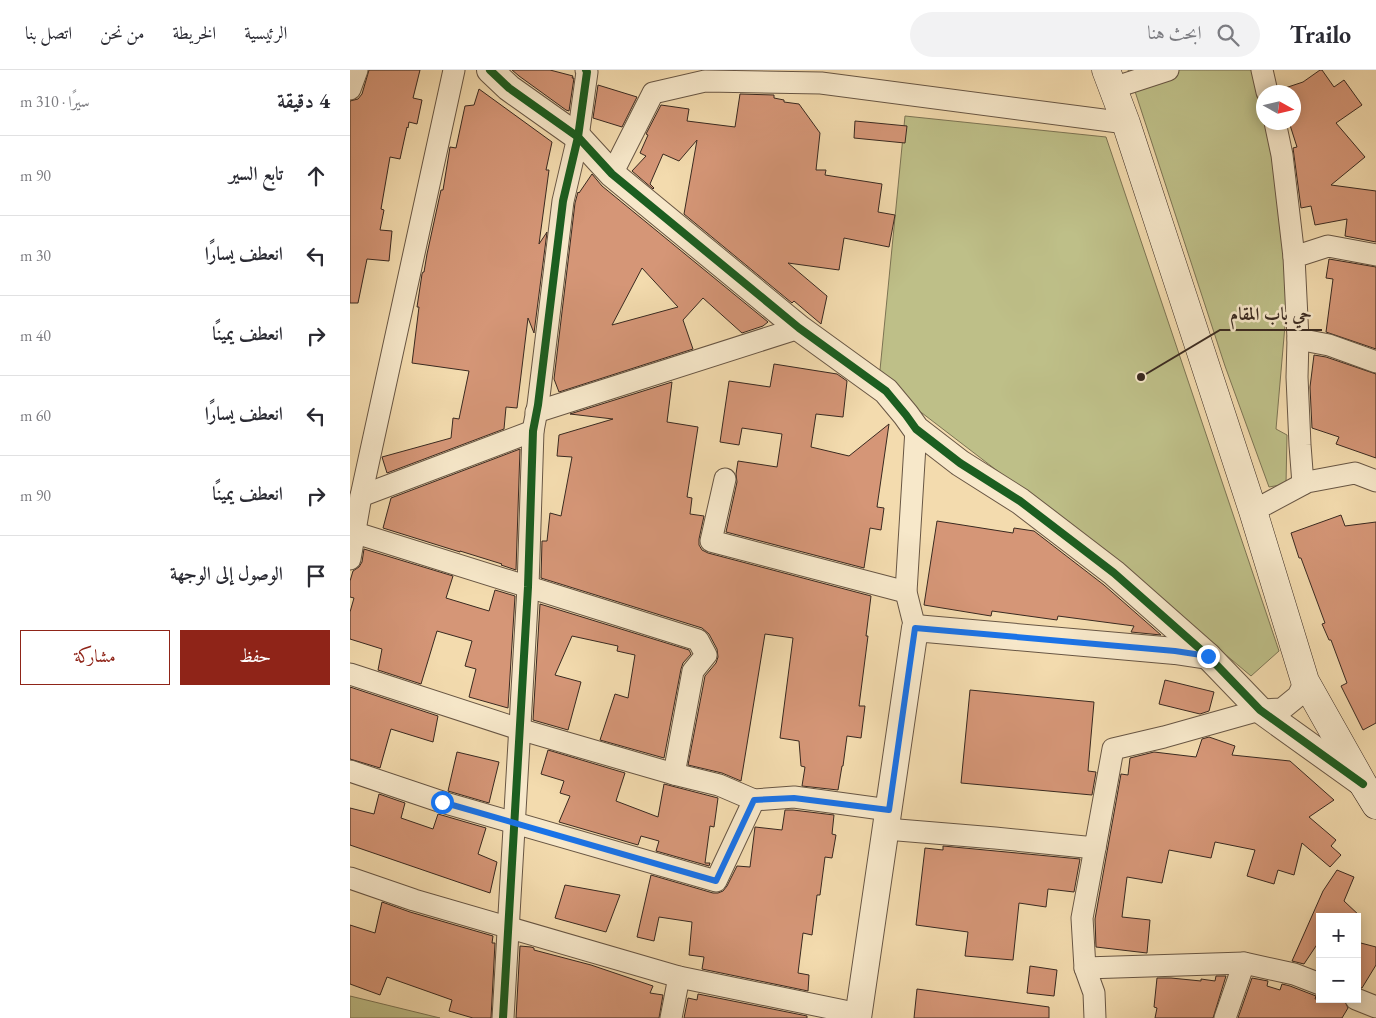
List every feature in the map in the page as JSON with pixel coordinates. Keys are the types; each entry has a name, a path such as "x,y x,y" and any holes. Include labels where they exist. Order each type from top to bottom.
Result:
{"main road":[{"path":"1109,79 1126,123 1253,511 1305,681 1369,795"}],"street":[{"path":"350,89 357,70"},
{"path":"350,559 454,70"},
{"path":"490,70 509,88 578,137 612,174 799,328 886,391 916,429 960,463 1020,501 1114,573 1208,656 1260,710 1369,795"},
{"path":"502,1018 528,587 534,422 563,201 578,137 588,72 586,70"},
{"path":"1109,79 1168,70"},
{"path":"1262,70 1265,85"},
{"path":"612,174 653,93 704,81 821,77 1126,123"},
{"path":"1277,130 1282,155 1294,257 1298,339 1297,377 1304,484"},
{"path":"1294,257 1328,246 1376,255"},
{"path":"362,496 534,422 799,328"},
{"path":"1298,339 1328,345 1376,362"},
{"path":"350,878 414,900 679,977 859,1016 915,628 906,592 916,429"},
{"path":"1253,511 1304,484 1354,473 1376,482"},
{"path":"725,479 710,541 906,592"},
{"path":"356,533 698,640 706,655 693,672 674,774"},
{"path":"915,628 1175,651 1208,656"},
{"path":"350,674 519,728 674,774 719,785 754,800 794,798 888,820 995,838 1096,848"},
{"path":"1095,1018 1094,993 1085,968 1082,918 1114,749 1260,710 1282,709 1298,696 1305,681"},
{"path":"350,771 408,791 716,881 754,800"},
{"path":"1085,968 1244,963 1294,974 1316,982"},
{"path":"1225,1018 1244,963"},
{"path":"671,1018 679,977"},
{"path":"1361,1001 1376,1008"}],"green space":[{"path":"1128,70 1253,70 1257,85 1256,130 1268,130 1289,279 1276,429 1287,435 1286,484 1269,487 1225,366"},
{"path":"905,116 1106,137 1279,651 1251,676 1107,555 879,380"},
{"path":"350,996 440,1018 350,1018"}],"building":[{"path":"369,70 420,70 413,98 422,100 417,124 409,122 407,127 400,159 390,157 381,209 384,210 380,230 392,231 389,261 367,259 358,303 350,303 350,101 358,99 362,94"},
{"path":"512,70 550,70 573,76 569,111 566,110"},
{"path":"1322,70 1334,87 1344,80 1362,105 1336,123 1365,157 1331,185 1376,191 1376,242 1345,236 1347,219 1315,225 1311,206 1301,208 1293,148 1297,147 1292,130 1301,130 1301,85 1294,85 1303,82"},
{"path":"598,85 637,97 622,127 593,118"},
{"path":"479,89 552,142 546,170 549,170 539,244 547,232 534,333 528,318 517,408 506,407 504,429 387,473 382,457 451,438 453,418 459,419 469,371 412,363 422,274 424,272 441,190 443,190 450,147 456,148 465,106 474,105"},
{"path":"740,94 774,95 774,98 784,100 784,102 799,104 820,133 816,170 826,170 825,175 882,184 878,212 895,215 889,247 844,238 839,270 788,263 827,296 821,324 794,301 792,303 684,214 697,140 679,161 663,154 650,184 653,189 632,171 646,156 640,153 648,135 646,134 661,105 689,109 687,121 735,127"},
{"path":"855,121 907,126 905,143 854,138"},
{"path":"592,174 602,186 768,322 763,326 742,333 703,298 683,320 693,349 559,392 554,379 575,203 579,193","holes":["642,268 678,307 612,325"]},
{"path":"1329,259 1376,267 1376,349 1326,332 1333,279 1326,278"},
{"path":"1314,355 1326,357 1376,374 1376,458 1336,444 1339,437 1312,428 1310,387"},
{"path":"774,364 837,374 847,381 843,417 816,414 811,447 849,456 889,424 877,507 884,508 881,530 870,528 864,568 726,532 737,482 738,461 777,467 782,434 742,428 739,445 720,442 729,381 770,387"},
{"path":"672,382 667,422 698,427 687,497 692,498 690,514 704,516 699,539 699,545 702,550 871,596 859,706 865,706 861,738 847,736 838,790 802,786 805,767 801,766 799,741 780,738 793,638 765,634 741,781 722,773 688,765 705,676 716,663 718,657 717,649 709,634 702,628 541,578 542,541 547,541 550,513 561,516 572,457 557,456 559,435 613,419 570,414"},
{"path":"520,449 516,570 502,564 383,528 391,498"},
{"path":"1341,515 1345,526 1376,522 1376,723 1363,730 1341,686 1347,683 1331,640 1329,640 1322,624 1325,623 1291,533"},
{"path":"937,521 1013,533 1014,528 1034,531 1104,585 1161,635 1131,632 1134,626 1058,616 1057,620 992,611 991,616 924,605"},
{"path":"364,549 453,576 446,598 489,611 495,590 515,596 508,708 469,697 476,669 465,666 472,641 437,631 421,684 378,670 382,649 350,639 350,612 354,598 350,597 350,581 353,571 362,562"},
{"path":"540,604 689,650 691,654 683,663 681,669 664,758 600,740 615,694 628,698 635,655 617,651 618,646 572,636 555,675 581,682 568,730 533,720"},
{"path":"1165,680 1214,692 1209,711 1200,714 1159,704"},
{"path":"350,687 438,716 433,742 391,729 380,768 350,759"},
{"path":"970,690 1094,702 1088,771 1096,772 1092,795 961,783"},
{"path":"1209,737 1235,746 1232,755 1290,761 1334,800 1309,817 1336,840 1331,846 1341,855 1330,867 1302,843 1294,875 1278,870 1274,884 1247,876 1255,850 1215,842 1211,858 1169,850 1162,883 1127,877 1122,917 1150,920 1147,953 1096,947 1095,919 1121,774 1128,775 1130,758 1154,752 1196,757 1202,739"},
{"path":"548,750 625,773 616,801 658,817 664,784 718,798 714,827 710,826 705,863 710,863 709,866 656,851 659,841 641,836 638,845 559,822 570,796 560,793 564,781 541,774"},
{"path":"457,752 499,762 489,803 448,791"},
{"path":"379,794 405,803 401,818 433,829 438,814 486,828 478,854 497,862 490,893 350,845 350,808 374,814"},
{"path":"785,810 834,815 832,834 836,835 832,858 825,857 820,895 817,895 812,935 803,933 798,973 809,975 808,991 702,969 704,957 689,955 692,922 659,917 654,941 637,937 651,875 713,893 723,891 737,866 750,867 755,827 782,830"},
{"path":"943,846 1080,859 1074,892 1048,889 1046,907 1019,903 1013,960 965,956 968,932 916,925 925,848 943,850"},
{"path":"1337,870 1354,877 1344,901 1357,913 1316,913 1316,946 1304,964 1292,961 1323,891"},
{"path":"565,885 620,895 606,932 555,918"},
{"path":"382,902 493,936 492,943 495,943 491,1018 473,1018 449,1011 452,1000 387,977 380,995 350,984 350,925 375,933"},
{"path":"1361,943 1376,947 1376,965 1362,988"},
{"path":"520,946 531,947 534,950 591,965 653,986 650,993 663,995 659,1018 516,1018"},
{"path":"1030,966 1057,970 1054,996 1027,993"},
{"path":"1216,976 1226,976 1213,1018 1155,1018 1157,1008 1154,1007 1157,978 1215,981"},
{"path":"1252,978 1268,981 1267,986 1280,990 1282,984 1316,996 1316,1003 1346,1003 1348,1008 1342,1018 1238,1018"},
{"path":"917,989 1049,1007 1049,1018 914,1018"},
{"path":"698,994 807,1016 807,1018 684,1018 688,998 697,1000"}],"cycle path":[{"path":"490,70 509,88 578,137 612,174 799,328 886,391 916,429 960,463 1020,501 1114,573 1208,656 1260,710 1363,784"},
{"path":"503,1018 528,587 533,431 538,405 563,201 578,137 586,70"}],"place":[{"name":"حي باب المقام","path":"1141,377"}],"route":[{"path":"442,802 716,881 754,800 794,798 889,810 915,628 1175,651 1208,656"}]}
